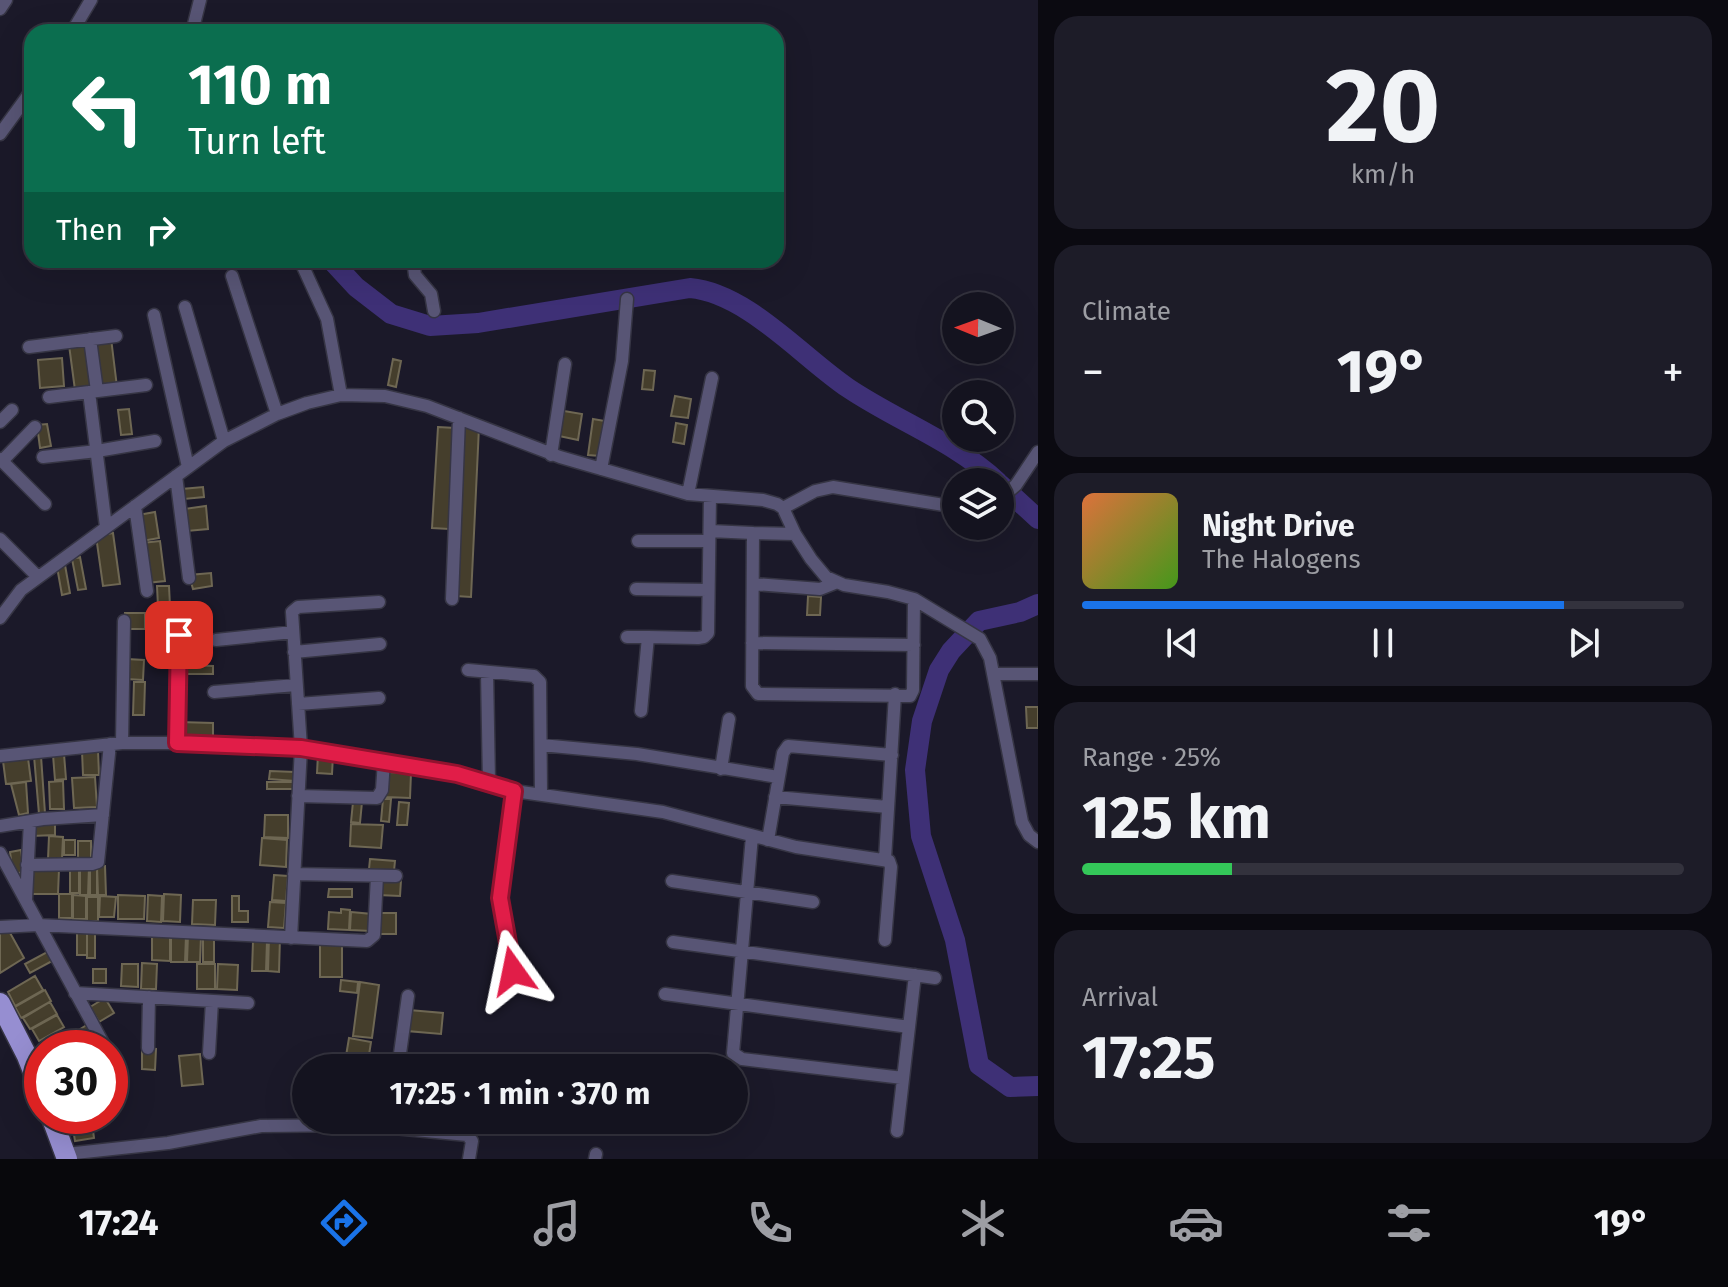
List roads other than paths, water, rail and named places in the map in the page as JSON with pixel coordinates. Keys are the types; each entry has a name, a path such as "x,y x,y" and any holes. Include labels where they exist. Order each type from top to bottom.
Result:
{"main road":[{"path":"0,1003 24,1050"},
{"path":"58,1134 66,1157"}],"street":[{"path":"0,9 6,0"},
{"path":"77,24 91,0"},
{"path":"194,24 200,0"},
{"path":"0,134 24,101"},
{"path":"304,268 327,319 341,395"},
{"path":"414,268 415,275 431,294 434,311"},
{"path":"232,276 277,414"},
{"path":"601,469 622,361 627,299"},
{"path":"185,307 224,441"},
{"path":"154,315 188,467"},
{"path":"29,347 116,336"},
{"path":"90,339 97,451 106,527"},
{"path":"551,455 565,364"},
{"path":"688,494 712,378"},
{"path":"49,397 146,385"},
{"path":"0,618 21,590 224,441 277,414 307,403 341,395 396,398 459,418 551,455 688,494 763,500 783,508 795,534 820,571 835,583 914,599 980,639 990,658 1022,822 1029,835 1038,842"},
{"path":"0,422 12,410"},
{"path":"452,599 459,418"},
{"path":"35,427 1,460 45,504"},
{"path":"43,457 155,441"},
{"path":"1014,487 1038,452"},
{"path":"176,476 189,578"},
{"path":"783,508 815,491 833,487 942,505"},
{"path":"627,637 704,637 708,633 710,496"},
{"path":"135,506 147,591"},
{"path":"638,541 753,533 795,534"},
{"path":"753,533 752,686 758,694 895,694 907,697 912,693 914,599"},
{"path":"0,539 38,577"},
{"path":"754,584 820,589 835,583"},
{"path":"636,589 708,590"},
{"path":"291,938 301,748 292,616 295,608 379,602"},
{"path":"27,865 98,862 116,743 124,621"},
{"path":"216,640 293,632"},
{"path":"177,743 179,635"},
{"path":"641,711 648,637"},
{"path":"752,643 914,645"},
{"path":"294,652 380,644"},
{"path":"468,670 538,678 541,686 541,795"},
{"path":"487,672 489,782"},
{"path":"993,674 1038,674"},
{"path":"214,692 296,685"},
{"path":"885,940 891,867 885,859 895,694"},
{"path":"298,704 379,698"},
{"path":"721,769 729,719"},
{"path":"0,756 116,743 301,748 489,782 514,791 663,812 808,849 885,859"},
{"path":"541,745 637,754 778,777"},
{"path":"768,840 783,753 788,746 892,755"},
{"path":"298,796 377,798 382,790 384,761"},
{"path":"513,971 500,898 514,791"},
{"path":"775,797 888,807"},
{"path":"0,826 103,815"},
{"path":"26,902 30,821"},
{"path":"752,836 731,1047 737,1057 903,1078"},
{"path":"0,853 96,1030"},
{"path":"294,874 396,876"},
{"path":"0,927 38,925 367,941 373,939 377,876"},
{"path":"672,881 813,902"},
{"path":"673,942 935,978"},
{"path":"897,1131 915,975"},
{"path":"75,993 248,1003"},
{"path":"665,994 909,1027"},
{"path":"400,1054 408,996"},
{"path":"148,1048 149,997"},
{"path":"209,1053 212,1001"},
{"path":"66,1157 261,1126 292,1126"},
{"path":"461,1134 467,1135 472,1141 469,1159"}],"waterway":[{"path":"338,268 356,287 391,314 430,326 478,323 690,288 711,292 732,301 773,328 848,388 981,468"},
{"path":"1014,497 1038,519"},
{"path":"1038,604 1020,612 979,621 951,651 939,670 922,721 915,770 921,836 955,940 979,1065 1010,1087 1038,1086"}]}
